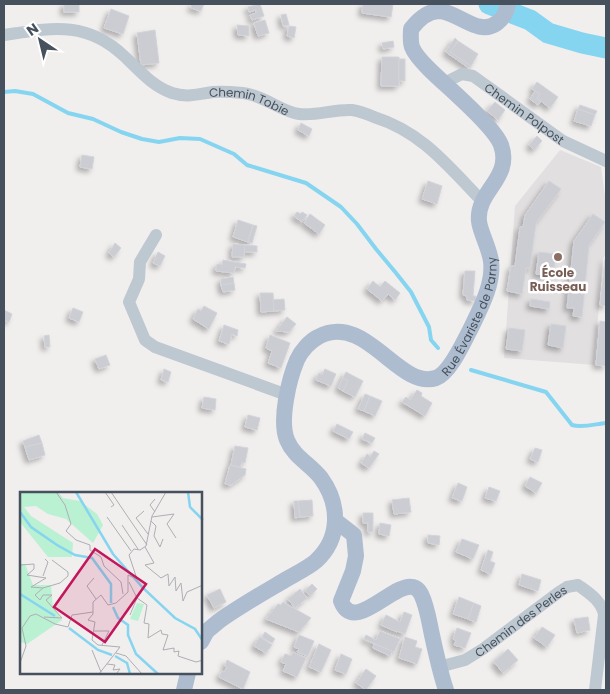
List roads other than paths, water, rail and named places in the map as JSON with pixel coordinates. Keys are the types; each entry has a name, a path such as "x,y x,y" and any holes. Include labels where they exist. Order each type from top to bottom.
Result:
{"main road":[{"path":"482,201 500,174 505,158 500,143 489,128 422,62 412,47 411,29 422,16 438,11 452,14 485,28 495,25 503,18 508,4"},
{"name":"Rue Évariste de Parny","path":"336,521 330,494 320,476 295,454 286,438 284,417 287,395 298,358 312,340 328,332 349,333 367,341 411,375 426,380 438,378 448,369 487,292 492,268 489,250 479,221 482,201"},
{"path":"202,640 207,631 219,621 316,561 332,540 336,521 354,535 356,556 353,571 341,601 343,608 349,612 357,612 366,609 394,592 410,586 416,587 425,606 446,690"},
{"path":"184,690 188,674"}],"street":[{"name":"Chemin Tobie","path":"4,35 60,28 90,33 110,44 142,75 170,92 191,96 214,92 251,94 298,114 339,110 354,111 393,123 425,142 482,201"},
{"name":"Chemin Polpost","path":"444,84 462,74 473,76 563,141 606,161"},
{"path":"156,234 140,262 139,279 129,302 145,340 155,347 287,395"},
{"name":"Chemin des Perles","path":"439,667 465,660 477,653 559,592 567,587 578,585 603,608 604,615 595,690"}],"waterway":[{"path":"489,4 530,20 548,33 606,48"},
{"path":"4,92 15,91 33,94 68,113 93,119 142,139 159,142 180,138 200,139 234,154 247,165 306,183 341,207 357,224 411,292 429,327 431,340 438,348"},
{"path":"471,370 546,392 572,425 585,426 606,423"}],"place":[{"name":"École Ruisseau","path":"558,257"}]}
